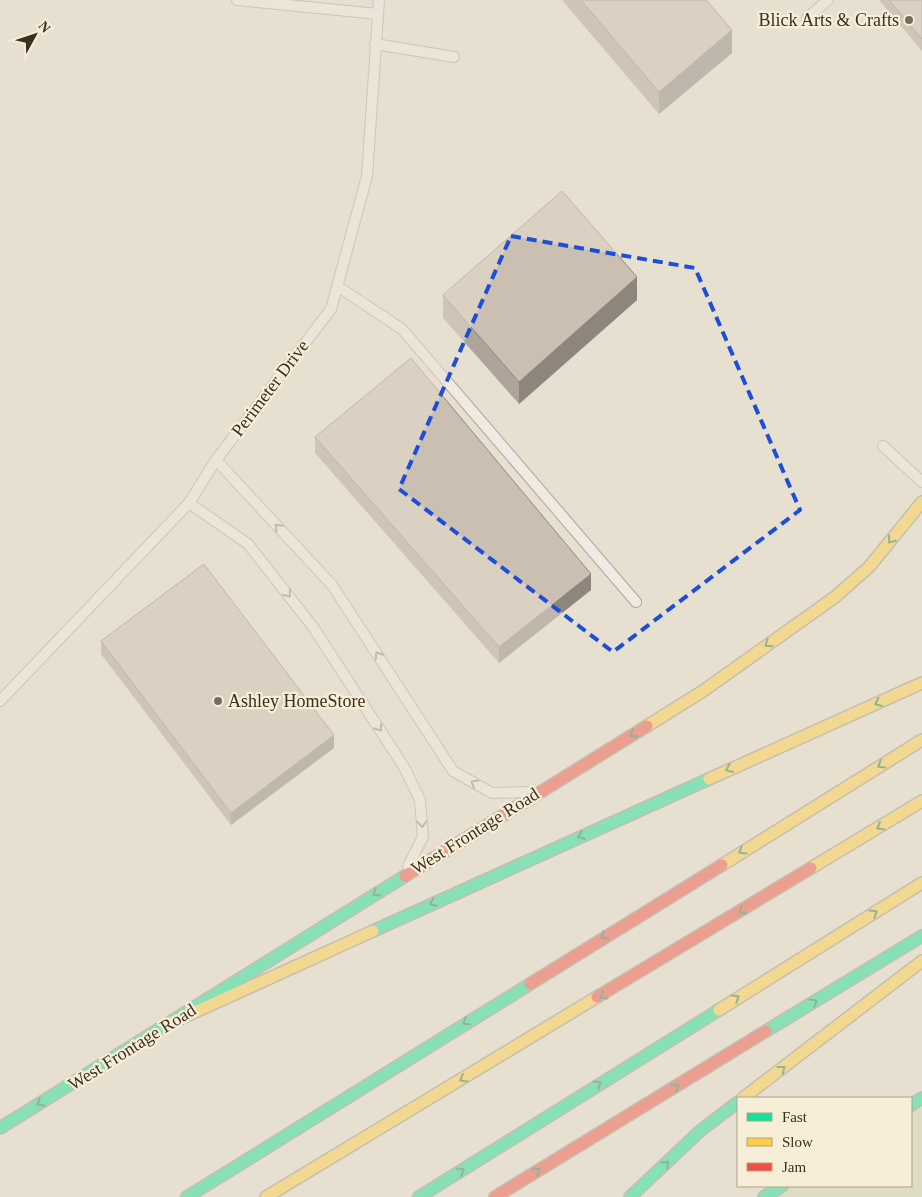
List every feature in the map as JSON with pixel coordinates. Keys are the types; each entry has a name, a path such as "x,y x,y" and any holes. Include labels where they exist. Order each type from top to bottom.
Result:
{"main road":[{"name":"West Frontage Road","path":"0,1128 703,691 835,597 869,567 922,502"},
{"path":"171,1023 922,683"},
{"path":"187,1197 922,740"},
{"path":"266,1197 922,802"},
{"path":"419,1197 922,883"},
{"path":"495,1197 922,936"},
{"path":"744,1097 922,961"},
{"path":"630,1197 700,1131 737,1103"},
{"path":"764,1197 780,1187"}],"lane":[{"path":"237,0 378,14"},
{"name":"Perimeter Drive","path":"0,701 189,503 216,460 331,309 367,176 379,0"},
{"path":"807,18 828,0"},
{"path":"375,44 454,57"},
{"path":"337,286 402,329 636,602"},
{"path":"883,446 922,482"},
{"path":"216,460 332,585 453,771 492,793 538,792"},
{"path":"189,503 248,544 313,627 404,767 420,800 423,837 403,876"}],"highlighted area":[{"path":"511,236 695,268 800,510 613,652 399,489"}],"green space":[{"path":"922,1101 922,1197 763,1197 779,1187 912,1187 912,1107"}],"building":[{"path":"581,0 706,0 732,30 659,92"},
{"name":"Blick Arts & Crafts","path":"889,0 922,0 922,39"},
{"path":"562,191 637,277 519,382 443,295"},
{"path":"411,358 591,574 499,647 315,437"},
{"name":"Ashley HomeStore","path":"204,564 334,735 231,813 101,641"}],"traffic: fast":[{"path":"373,931 709,779"},
{"path":"0,1128 405,876"},
{"path":"766,1031 922,936"},
{"path":"187,1197 530,984"},
{"path":"419,1197 719,1010"},
{"path":"912,1104 922,1098"},
{"path":"630,1197 700,1131 737,1103"},
{"path":"764,1197 780,1187"}],"traffic: slow":[{"path":"647,726 703,691 835,597 869,567 922,502"},
{"path":"709,779 922,683"},
{"path":"722,865 922,740"},
{"path":"811,868 922,801"},
{"path":"719,1010 922,883"},
{"path":"171,1023 373,931"},
{"path":"744,1097 922,961"},
{"path":"266,1197 597,997"}],"traffic: jam":[{"path":"405,876 647,726"},
{"path":"530,984 722,865"},
{"path":"597,997 811,868"},
{"path":"495,1197 766,1031"}],"place":[{"name":"Blick Arts & Crafts","path":"909,20"},
{"name":"Ashley HomeStore","path":"218,701"}]}
